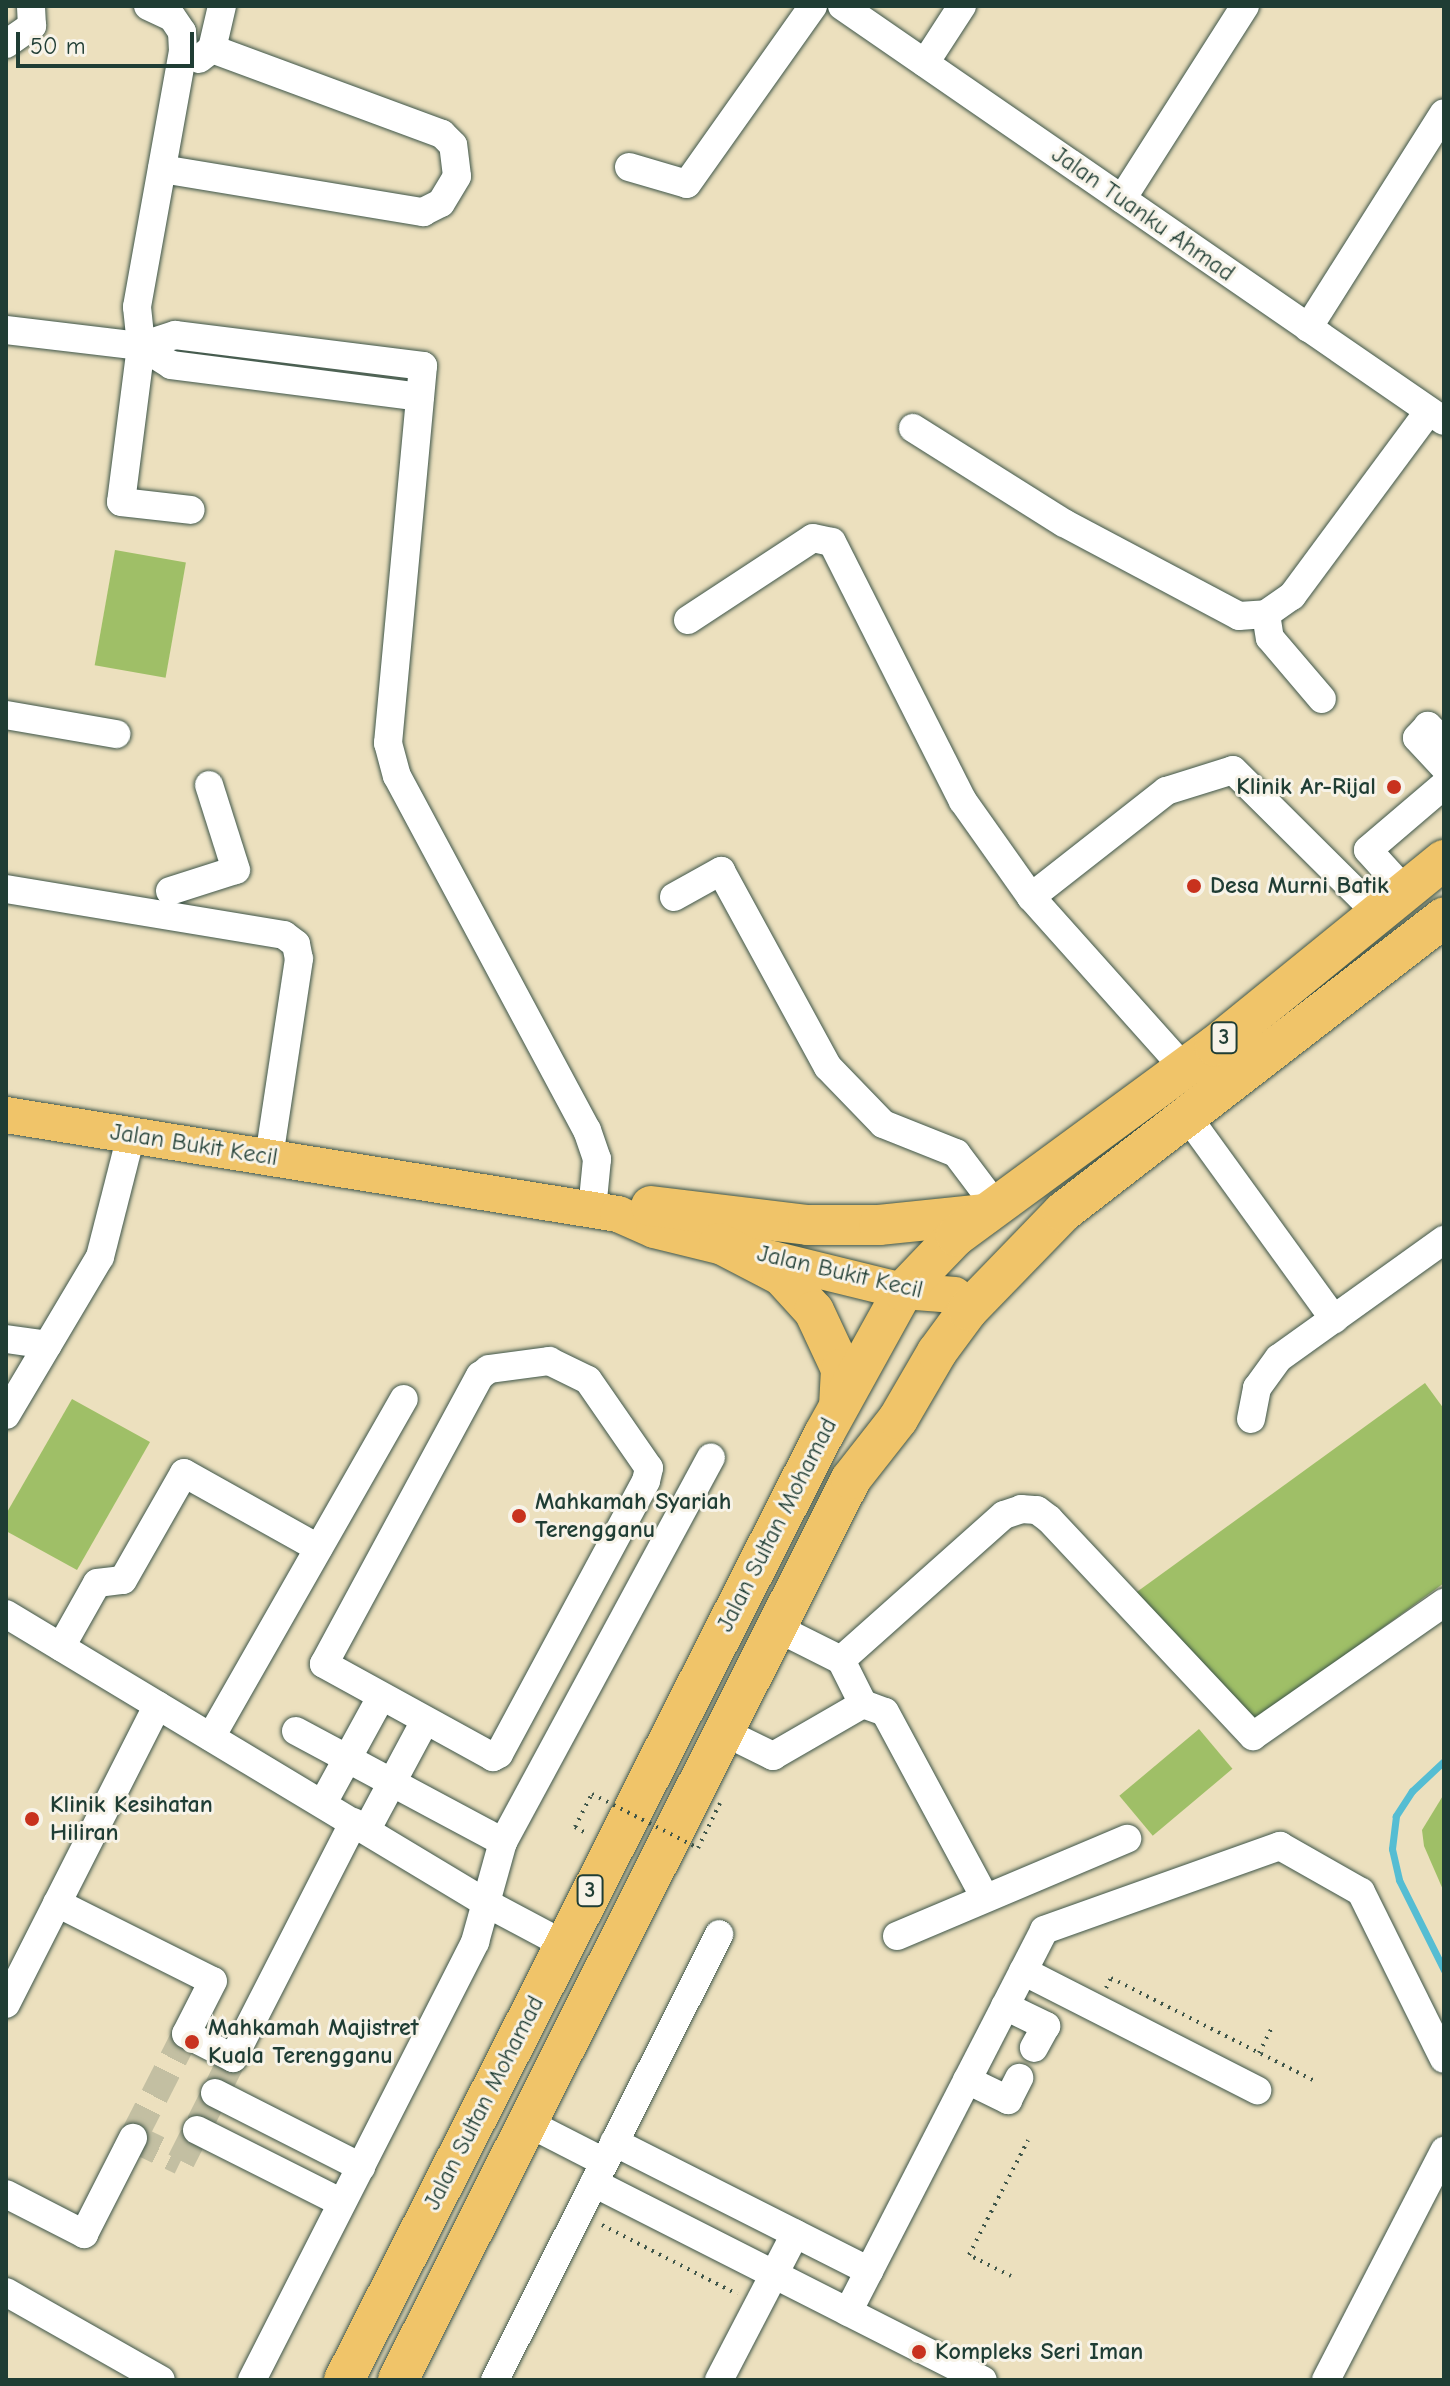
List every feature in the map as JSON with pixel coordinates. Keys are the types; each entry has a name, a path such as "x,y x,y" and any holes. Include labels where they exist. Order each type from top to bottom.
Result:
{"highway":[{"name":"Jalan Sultan Mohamad","path":"344,2380 839,1404 911,1282 991,1210 1184,1068 1393,904 1444,860"},
{"path":"1393,904 1444,869"},
{"name":"Jalan Sultan Mohamad","path":"398,2380 851,1479 898,1419 968,1310 1063,1212 1444,917"},
{"path":"620,1210 808,1225 879,1225 991,1210"},
{"name":"3","path":"851,1479 908,1361 955,1295 1063,1212"},
{"path":"719,1243 782,1276 814,1311 841,1369 839,1404"}],"main road":[{"name":"Jalan Bukit Kecil","path":"6,1115 620,1210 955,1295"},
{"name":"Jalan Bukit Kecil","path":"620,1210 654,1230 911,1282"}],"street":[{"path":"6,44 32,26 31,6"},
{"path":"148,6 172,17 182,32 179,73 137,307 141,346 121,502 191,510"},
{"path":"179,73 212,49 222,6"},
{"path":"629,167 687,184 813,6"},
{"name":"Jalan Tuanku Ahmad","path":"842,6 1436,416"},
{"path":"925,63 962,6"},
{"path":"1122,199 1245,6"},
{"path":"162,169 423,212 441,203 457,176 453,145 442,134 212,49"},
{"path":"1308,328 1444,113"},
{"path":"6,330 141,346 175,335 423,366 388,743 397,776 587,1130 620,1210"},
{"path":"141,346 171,365 420,397"},
{"path":"913,428 1064,523 1239,616 1266,614 1292,596 1436,416"},
{"path":"688,620 813,538 832,542 963,801 1031,897 1184,1068"},
{"path":"1266,614 1270,638 1322,699"},
{"path":"6,715 116,734"},
{"path":"1444,742 1428,726 1417,738 1444,767"},
{"path":"1031,897 1166,791 1233,770 1393,904"},
{"path":"170,891 236,870 209,785"},
{"path":"1393,904 1368,850 1444,785"},
{"path":"674,897 721,871 828,1067 883,1124 956,1153 991,1210"},
{"path":"207,922 213,878"},
{"path":"6,889 284,935 296,944 299,959 269,1157"},
{"path":"1187,1116 1334,1319"},
{"path":"6,1415 110,1233 131,1135"},
{"path":"1251,1419 1265,1373 1444,1240"},
{"path":"6,1339 48,1345"},
{"path":"549,1361 588,1380 649,1468 499,1754 493,1757 381,1697 324,1664 480,1376 489,1369 549,1361"},
{"path":"211,1737 404,1399"},
{"path":"252,2380 475,1942 503,1842 711,1458"},
{"path":"61,1647 97,1583 123,1580 184,1473 318,1548"},
{"path":"841,1660 1004,1515 1021,1509 1037,1510 1049,1519 1253,1736 1444,1603"},
{"path":"589,1587 629,1609"},
{"path":"6,1614 486,1903 563,1944"},
{"path":"775,1627 841,1660 863,1704 885,1712 985,1898"},
{"path":"323,1803 381,1697"},
{"path":"722,1731 773,1756 863,1704"},
{"path":"6,2004 158,1705"},
{"path":"57,1903 213,1981 186,2034 233,2058 360,1826 392,1783 425,1721"},
{"path":"296,1731 503,1842"},
{"path":"897,1936 1127,1839"},
{"path":"848,2312 1044,1930 1280,1846 1361,1892 1444,2059"},
{"path":"495,2380 719,1934"},
{"path":"1023,1971 1257,2090"},
{"path":"1005,2006 1046,2026 1034,2048"},
{"path":"967,2080 1008,2100 1019,2078"},
{"path":"215,2093 361,2167"},
{"path":"526,2122 604,2162 774,2274 983,2380"},
{"path":"197,2130 342,2203"},
{"path":"6,2194 84,2234 133,2138"},
{"path":"1326,2380 1444,2151"},
{"path":"604,2162 795,2234 869,2271"},
{"path":"719,2380 795,2234"},
{"path":"6,2292 161,2380"}],"path":[{"path":"575,1827 592,1794 698,1848 720,1803"},
{"path":"1100,2000 1111,1978 1315,2081"},
{"path":"1259,2053 1273,2025"},
{"path":"1011,2276 969,2255 1028,2140"},
{"path":"579,2213 758,2304"}],"green space":[{"path":"115,550 186,563 166,678 95,665"},
{"path":"1425,1383 1444,1409 1444,1583 1253,1722 1134,1594"},
{"path":"72,1399 150,1442 77,1570 6,1531 6,1514"},
{"path":"1199,1729 1232,1769 1153,1836 1119,1796"},
{"path":"1444,1794 1444,1892 1424,1846 1422,1830"}],"waterway":[{"path":"1444,1761 1412,1791 1396,1816 1392,1849 1399,1880 1444,1970"}],"tunnel":[{"path":"186,2034 133,2138 181,2161 233,2058"}],"place":[{"name":"Klinik Ar-Rijal","path":"1394,787"},
{"name":"Desa Murni Batik","path":"1194,886"},
{"name":"Mahkamah Syariah Terengganu","path":"519,1516"},
{"name":"Klinik Kesihatan Hiliran","path":"32,1819"},
{"name":"Mahkamah Majistret Kuala Terengganu","path":"192,2042"},
{"name":"Kompleks Seri Iman","path":"919,2352"}]}
